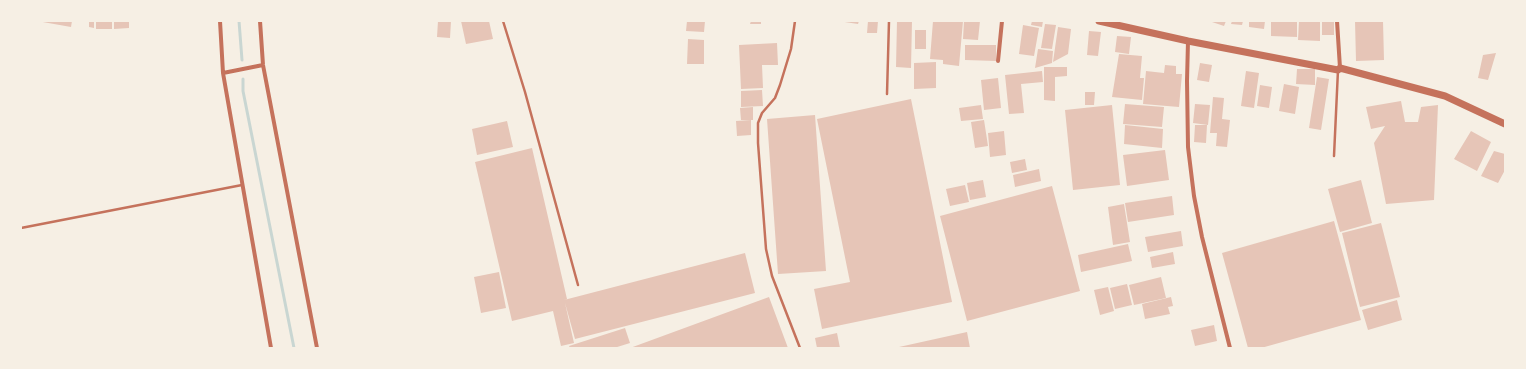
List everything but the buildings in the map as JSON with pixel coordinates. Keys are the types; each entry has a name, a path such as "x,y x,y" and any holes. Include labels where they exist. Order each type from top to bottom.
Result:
{"street":[{"path":"220,21 223,73 271,348"},
{"path":"260,21 263,65 317,348"},
{"path":"998,61 1002,21"},
{"path":"1099,21 1188,41 1339,69 1444,96 1505,124"},
{"path":"1337,21 1339,69"},
{"path":"1188,41 1188,147 1194,196 1202,237 1230,348"},
{"path":"223,73 263,65"}],"lane":[{"path":"503,21 525,92 578,285"},
{"path":"795,21 791,49 780,85 775,98 760,117 758,143 766,249 772,276 800,348"},
{"path":"887,94 889,21"},
{"path":"1334,156 1339,69"},
{"path":"21,228 243,185"}],"waterway":[{"path":"239,21 242,60"},
{"path":"243,79 243,91 294,348"}]}
